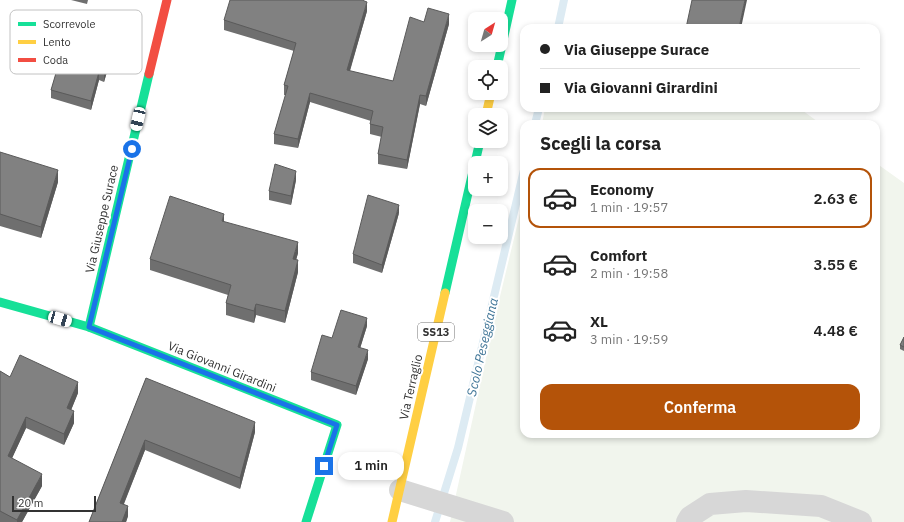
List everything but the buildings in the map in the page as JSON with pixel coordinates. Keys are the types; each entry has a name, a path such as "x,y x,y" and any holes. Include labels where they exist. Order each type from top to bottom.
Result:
{"street":[{"name":"Via Giuseppe Surace","path":"89,327 167,0"},
{"path":"499,60 512,0"},
{"name":"Via Terraglio","path":"392,522 478,148"},
{"name":"Via Giovanni Girardini","path":"0,302 89,327 337,425 306,522"},
{"path":"400,490 503,522"},
{"path":"687,522 690,517 710,504 746,501 821,506 861,522"}],"shaded area":[{"path":"544,112 804,112 816,120 543,120"},
{"path":"880,166 904,183 904,522 450,522 495,317 520,214 520,438 880,438"}],"waterway":[{"name":"Scolo Peseggiana","path":"559,24 564,0"},
{"name":"Scolo Peseggiana","path":"536,120 538,112"},
{"name":"Scolo Peseggiana","path":"435,522 458,448 520,187"}],"traffic: fast":[{"path":"499,60 512,0"},
{"path":"89,327 149,74"},
{"path":"445,293 478,148"},
{"path":"0,302 89,327 337,425 306,522"}],"traffic: slow":[{"path":"488,108 489,100"},
{"path":"392,522 445,293"}],"traffic: jam":[{"path":"149,74 167,0"}],"route":[{"path":"132,149 89,327 337,425 324,466"}]}
